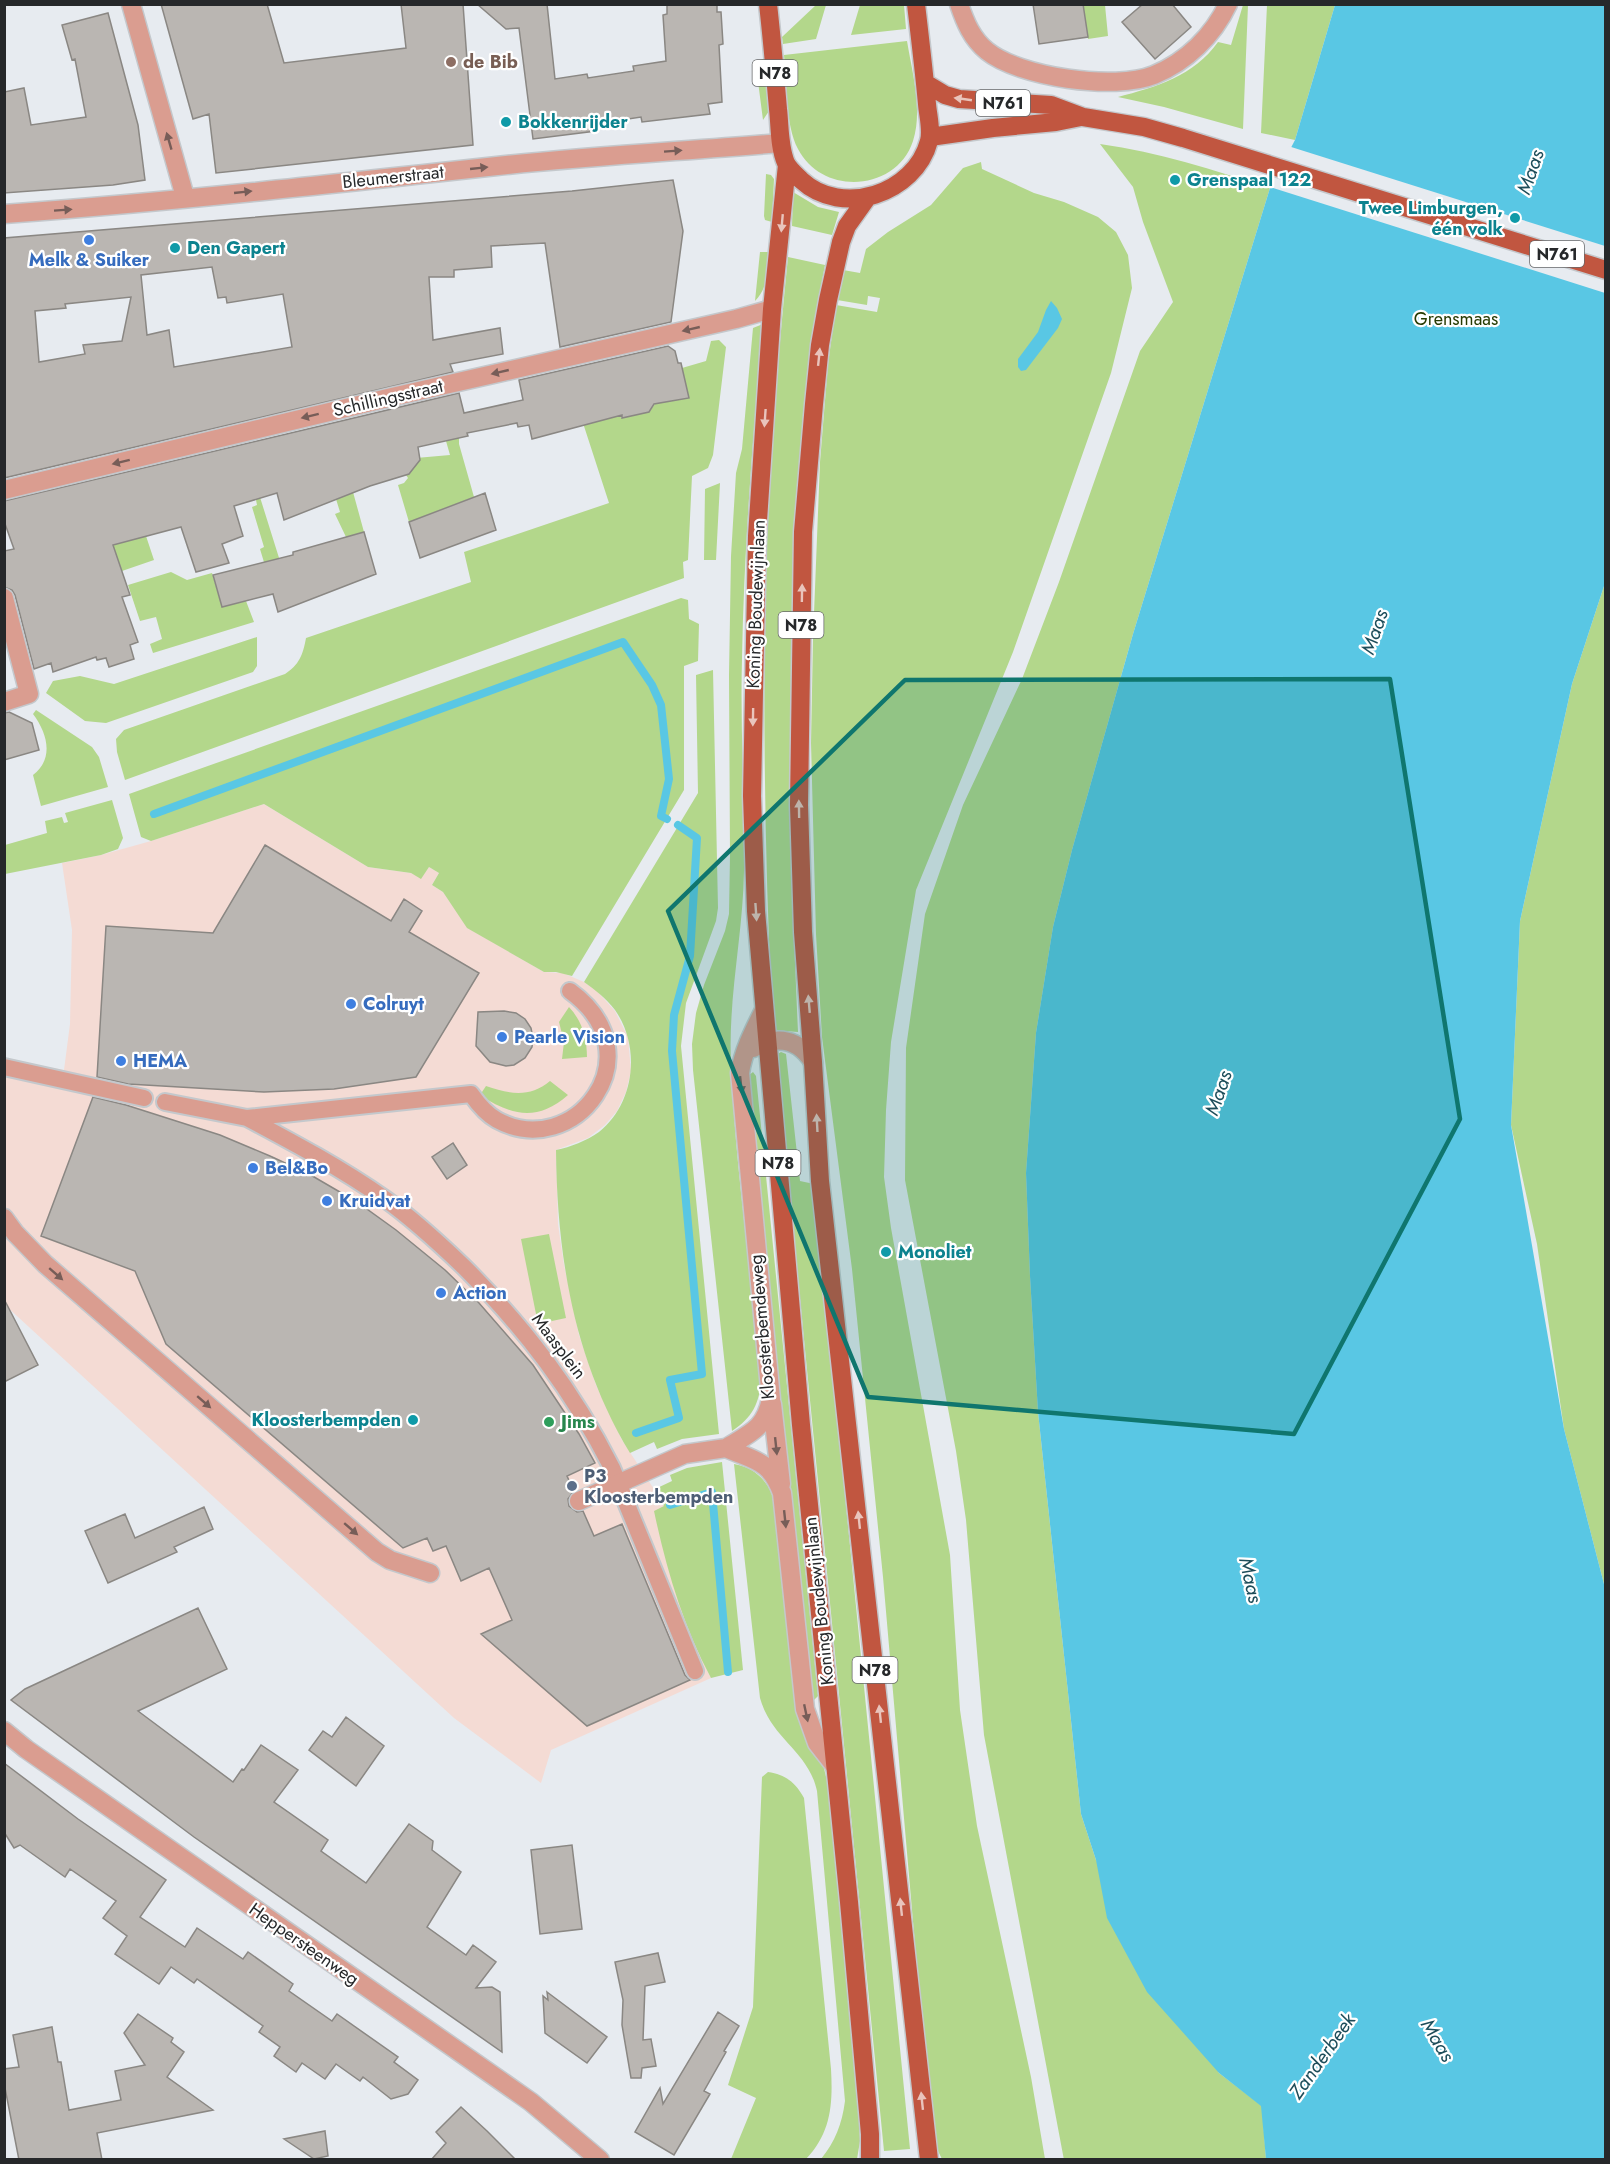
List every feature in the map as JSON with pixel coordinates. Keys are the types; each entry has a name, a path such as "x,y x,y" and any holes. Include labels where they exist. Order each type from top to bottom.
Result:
{"main road":[{"name":"N78","path":"768,4 781,142 787,165 807,185 836,198 867,198 888,189 914,171 923,159 930,137 916,4"},
{"name":"N761","path":"925,83 945,95 959,99 1051,105 1083,117 1144,127 1605,270"},
{"name":"N761","path":"930,137 1083,117"},
{"name":"Koning Boudewijnlaan","path":"787,165 772,309 757,536 752,796 756,911 866,2087 870,2160"},
{"name":"N78","path":"867,198 847,226 841,242 820,345 813,404 803,532 799,805 803,932 820,1181 928,2160"}],"street":[{"path":"131,4 185,197"},
{"path":"959,4 970,31 982,47 1014,66 1056,76 1120,82 1152,76 1178,63 1204,40 1217,24 1228,4"},
{"name":"Bleumerstraat","path":"4,214 132,204 508,165 781,142"},
{"name":"Schillingsstraat","path":"4,490 772,309"},
{"path":"4,598 29,694 4,702"},
{"path":"165,1102 247,1118 471,1094 489,1114 509,1125 530,1129 563,1122 581,1112 594,1098 603,1083 608,1066 608,1047 600,1022 589,1007 570,991"},
{"name":"Kloosterbemdeweg","path":"726,1448 755,1431 762,1424 771,1399 740,1073 752,1034 764,1010"},
{"path":"744,1056 758,1046 767,1043 791,1042 801,1047 813,1062"},
{"path":"4,1067 144,1098"},
{"name":"Maasplein","path":"247,1118 326,1161 387,1200 430,1235 473,1276 522,1330 566,1387 597,1438 619,1484 695,1671"},
{"path":"10,1225 45,1264 377,1552 390,1560 430,1573"},
{"path":"771,1399 805,1709 817,1743 835,1766"},
{"path":"579,1501 686,1454 726,1448 752,1457 766,1466 775,1477 782,1493"},
{"name":"Heppersteenweg","path":"4,1731 26,1749 531,2102 600,2160"}],"highlighted area":[{"path":"1390,679 1460,1119 1294,1434 868,1397 668,911 905,680"}],"shaded area":[{"path":"264,804 368,867 411,873 421,878 429,867 439,873 432,885 443,892 468,928 544,972 563,973 584,982 597,991 615,1011 628,1037 631,1071 626,1092 617,1111 605,1125 588,1138 556,1150 558,1224 579,1335 596,1385 622,1440 665,1506 699,1654 711,1678 551,1750 541,1783 454,1718 5,1305 4,1059 64,1070 70,1024 72,930 62,863 151,841"}],"green space":[{"path":"816,5 826,5 816,39 783,44 782,37"},
{"path":"860,5 904,5 906,29 851,35"},
{"path":"1083,5 1105,5 1108,36 1088,39"},
{"path":"1243,5 1248,5 1243,129 1118,97 1160,84 1186,72 1198,64 1218,42 1231,45"},
{"path":"1267,5 1335,5 1295,140 1261,133"},
{"path":"907,41 916,91 917,117 913,141 904,158 892,170 876,178 859,182 841,181 824,175 809,164 794,139 789,116 784,55"},
{"path":"766,58 771,108 763,120 756,66 758,61"},
{"path":"1100,144 1165,157 1270,188 1133,634 1072,850 1053,927 1036,1033 1026,1173 1038,1412 1081,1814 1096,1860 1219,2073 1262,2106 1266,2159 1064,2160 984,1735 966,1520 956,1451 905,1180 906,1048 925,914 963,805 1022,679 1059,582 1140,351 1173,302 1143,222 1133,187"},
{"path":"981,162 982,169 1034,193 1064,202 1098,217 1116,232 1128,255 1132,288 1111,373 1013,652 916,890 891,1042 886,1110 884,1177 891,1228 950,1555 960,1710 977,1826 1031,2077 1045,2159 942,2159 931,2128 883,1577 852,1269 822,1037 816,934 811,743 813,639 820,462 828,364 836,305 877,312 880,298 868,296 867,305 837,300 843,270 860,273 866,249 931,205 963,168"},
{"path":"766,174 771,175 774,179 772,222 765,220 764,216"},
{"path":"793,192 818,207 839,212 832,235 792,226"},
{"path":"760,252 769,252 768,272 763,290 755,301"},
{"path":"788,257 825,265 812,336 805,401 794,587 791,778 798,1032 773,1030 765,771 764,668 770,481"},
{"path":"763,324 752,449 743,616 744,871 731,1038 736,1141 761,1379 754,1409 745,1421 732,1431 692,1044 696,1013 729,914 731,556 736,473 742,449 753,328"},
{"path":"719,340 726,347 713,455 708,468 692,476 688,560 683,562 684,578 125,780 117,752 116,739 124,730 285,674 300,659 306,638 471,582 464,552 609,503 582,420 608,409 622,418 649,412 682,368 706,361 711,341"},
{"path":"459,435 459,444 474,497 409,522 398,485 404,483 408,478 406,475 416,458 450,455 446,441"},
{"path":"720,483 716,560 704,560 705,489"},
{"path":"353,492 364,532 346,537 335,514 340,512 336,499"},
{"path":"259,494 285,577 270,582 260,549 264,547 252,507 257,505 255,495"},
{"path":"146,536 154,560 122,571 106,546"},
{"path":"171,572 187,580 212,573 222,607 246,601 254,622 153,653 150,644 162,639 156,617 140,621 128,585"},
{"path":"1605,583 1605,1588 1564,1429 1537,1244 1511,1125 1520,921 1572,684"},
{"path":"681,598 688,600 689,619 699,624 698,661 684,666 684,790 572,976 544,972 467,928 443,892 432,885 439,873 429,867 421,879 411,873 368,867 264,804 151,841 141,837 129,794"},
{"path":"257,637 257,666 253,672 106,723 85,721 46,693 53,681 80,676 114,684"},
{"path":"713,670 718,908 716,921 686,1003 681,1046 719,1434 682,1439 657,1449 654,1442 630,1453 595,1381 572,1307 560,1229 556,1150 578,1143 599,1132 611,1120 627,1090 631,1057 629,1041 623,1025 608,1002 584,982 698,793 696,675"},
{"path":"36,710 92,747 99,757 108,787 41,806 33,775 44,762 46,746 42,730 33,714"},
{"path":"112,800 123,838 118,849 101,855 5,874 5,845 47,833 45,821 62,817 64,823 68,822 65,813"},
{"path":"569,1007 583,1030 587,1057 562,1059 564,1042 559,1022"},
{"path":"781,1052 786,1054 800,1181 814,1184 910,2149 884,2151 776,1055"},
{"path":"753,1072 756,1076 818,1696 813,1701 810,1697 748,1076"},
{"path":"550,1081 568,1095 557,1104 535,1112 524,1113 503,1108 480,1095 486,1086 519,1093 535,1090"},
{"path":"549,1234 566,1318 538,1324 521,1239"},
{"path":"722,1462 743,1670 711,1678 692,1638 670,1575 654,1511 664,1506 653,1490 672,1481 670,1475 687,1468"},
{"path":"734,1464 757,1474 766,1483 772,1495 810,1744 820,1762 821,1756 828,1785 858,2098 860,2141 857,2159 821,2159 837,2132 845,2101 817,1791 806,1765 773,1724 760,1698"},
{"path":"768,1772 789,1780 804,1798 831,2069 829,2117 821,2139 806,2159 731,2159 756,2098 728,2085 753,2007 762,1777"}],"water":[{"path":"1335,5 1605,5 1605,583 1572,684 1520,921 1511,1125 1564,1429 1605,1588 1605,2159 1266,2159 1261,2106 1219,2073 1147,1992 1107,1918 1096,1860 1081,1814 1038,1412 1030,1276 1026,1173 1036,1033 1053,927 1072,850 1133,634 1270,188 1295,140"},
{"path":"1051,301 1062,319 1058,328 1026,370 1021,371 1018,367 1018,359 1038,332"}],"pier":[{"path":"1288,146 1605,246 1605,293 1267,186"}],"building":[{"path":"161,4 267,4 284,63 406,48 401,4 463,4 473,145 216,173 209,114 193,119"},
{"path":"477,4 547,4 555,79 587,74 588,78 634,71 633,66 666,61 663,15 667,14 667,4 717,4 717,12 721,12 723,44 719,45 722,102 708,104 710,114 642,122 641,117 595,124 596,131 533,139 519,28 506,29"},
{"path":"1033,4 1083,4 1088,37 1039,44"},
{"path":"1143,4 1172,4 1191,27 1155,59 1122,22"},
{"path":"108,13 138,125 145,180 113,185 4,193 4,92 24,88 31,125 86,117 75,59 72,60 62,25"},
{"path":"673,180 683,231 671,322 560,347 545,243 491,246 492,267 454,270 454,277 429,277 433,340 500,328 503,354 450,364 453,372 4,478 4,238 572,191","holes":["212,267 218,298 226,297 227,303 283,294 292,347 174,367 169,330 147,335 141,275","131,297 122,341 83,345 85,354 39,362 35,311 66,308 65,304"]},
{"path":"668,346 675,351 678,363 681,363 689,398 654,404 649,412 622,418 622,415 532,439 529,425 518,427 517,423 467,433 468,436 418,447 420,460 409,474 370,486 284,520 277,493 234,506 243,536 222,544 229,563 196,572 181,527 113,545 130,595 122,597 138,642 130,645 134,659 109,667 106,658 97,660 96,657 53,672 51,663 34,669 15,595 12,590 4,587 4,551 14,549 4,521 4,501 459,393 464,413 523,400 519,380"},
{"path":"485,493 496,530 420,558 409,522"},
{"path":"364,532 376,574 278,612 273,594 222,607 213,575 293,555 293,552"},
{"path":"9,712 32,723 39,750 4,760 4,713"},
{"path":"265,845 391,921 404,899 422,911 409,932 479,973 416,1077 334,1089 264,1092 128,1084 97,1077 106,926 213,933"},
{"path":"478,1012 516,1013 525,1019 531,1028 533,1038 532,1047 525,1058 514,1065 506,1066 490,1062 476,1046"},
{"name":"Kloosterbempden","path":"93,1097 220,1135 309,1174 357,1202 396,1230 445,1270 479,1303 533,1365 579,1434 595,1463 567,1476 574,1491 568,1499 569,1506 577,1512 583,1511 594,1536 622,1524 685,1675 690,1680 587,1726 481,1634 512,1620 489,1568 461,1581 446,1546 433,1551 427,1538 403,1548 166,1344 135,1271 41,1236"},
{"path":"453,1143 467,1165 447,1179 432,1157"},
{"path":"4,1299 38,1365 4,1382"},
{"path":"204,1507 213,1529 174,1547 177,1552 108,1583 85,1531 125,1514 135,1538"},
{"path":"198,1608 227,1669 138,1711 233,1782 261,1745 298,1770 274,1802 328,1840 321,1851 366,1883 409,1824 433,1841 432,1850 461,1872 427,1927 466,1955 473,1945 496,1962 476,1988 492,1987 500,1992 502,2052 194,1837 11,1700 25,1689"},
{"path":"346,1717 384,1746 356,1786 309,1750 323,1731 332,1737"},
{"path":"4,1763 78,1819 166,1880 140,1917 185,1947 197,1928 243,1959 248,1952 293,1984 289,1991 332,2021 337,2014 398,2057 394,2062 418,2080 408,2094 391,2099 363,2077 360,2081 336,2064 325,2079 302,2063 296,2072 274,2056 280,2047 259,2032 263,2026 197,1979 194,1983 171,1967 159,1984 115,1954 127,1936 103,1918 116,1901 70,1869 65,1877 20,1845 14,1848 4,1832"},
{"path":"572,1845 582,1929 540,1934 531,1850"},
{"path":"658,1953 665,1982 645,1986 643,2040 651,2039 656,2066 642,2068 641,2078 631,2078 622,2025 623,2000 615,1962"},
{"path":"547,1992 607,2037 587,2063 545,2033 543,1996 548,2000"},
{"path":"718,2012 739,2026 704,2091 710,2094 674,2155 635,2132 660,2088 663,2104"},
{"path":"138,2014 173,2038 171,2042 184,2052 167,2077 213,2110 97,2133 102,2160 19,2160 4,2083 4,2069 19,2067 13,2035 52,2027 69,2110 121,2100 115,2071 145,2065 124,2033"},
{"path":"461,2107 516,2160 431,2160 446,2143 436,2132"},
{"path":"325,2131 328,2156 314,2159 284,2139"}],"waterway":[{"path":"154,814 623,642 652,685 661,705 669,779 661,816 667,819"},
{"path":"636,1433 679,1418 670,1380 702,1374 672,1051 674,1015 690,956 697,838 678,825"},
{"path":"670,1505 712,1492 728,1672"}],"place":[{"name":"de Bib","path":"451,62"},
{"name":"Bokkenrijder","path":"506,122"},
{"name":"Grenspaal 122","path":"1175,180"},
{"name":"Twee Limburgen, één volk","path":"1515,218"},
{"name":"Melk & Suiker","path":"89,240"},
{"name":"Den Gapert","path":"175,248"},
{"name":"Colruyt","path":"351,1004"},
{"name":"Pearle Vision","path":"502,1037"},
{"name":"HEMA","path":"121,1061"},
{"name":"Bel&Bo","path":"253,1168"},
{"name":"Kruidvat","path":"327,1201"},
{"name":"Monoliet","path":"886,1252"},
{"name":"Action","path":"441,1293"},
{"name":"Kloosterbempden","path":"413,1420"},
{"name":"Jims","path":"549,1422"},
{"name":"P3 Kloosterbempden","path":"572,1486"}],"water label":[{"name":"Maas","path":"1530,172"},
{"name":"Maas","path":"1374,632"},
{"name":"Maas","path":"1218,1093"},
{"name":"Maas","path":"1251,1580"},
{"name":"Maas","path":"1438,2040"},
{"name":"Zanderbeek","path":"1322,2056"}],"park label":[{"name":"Grensmaas","path":"1456,319"}]}
